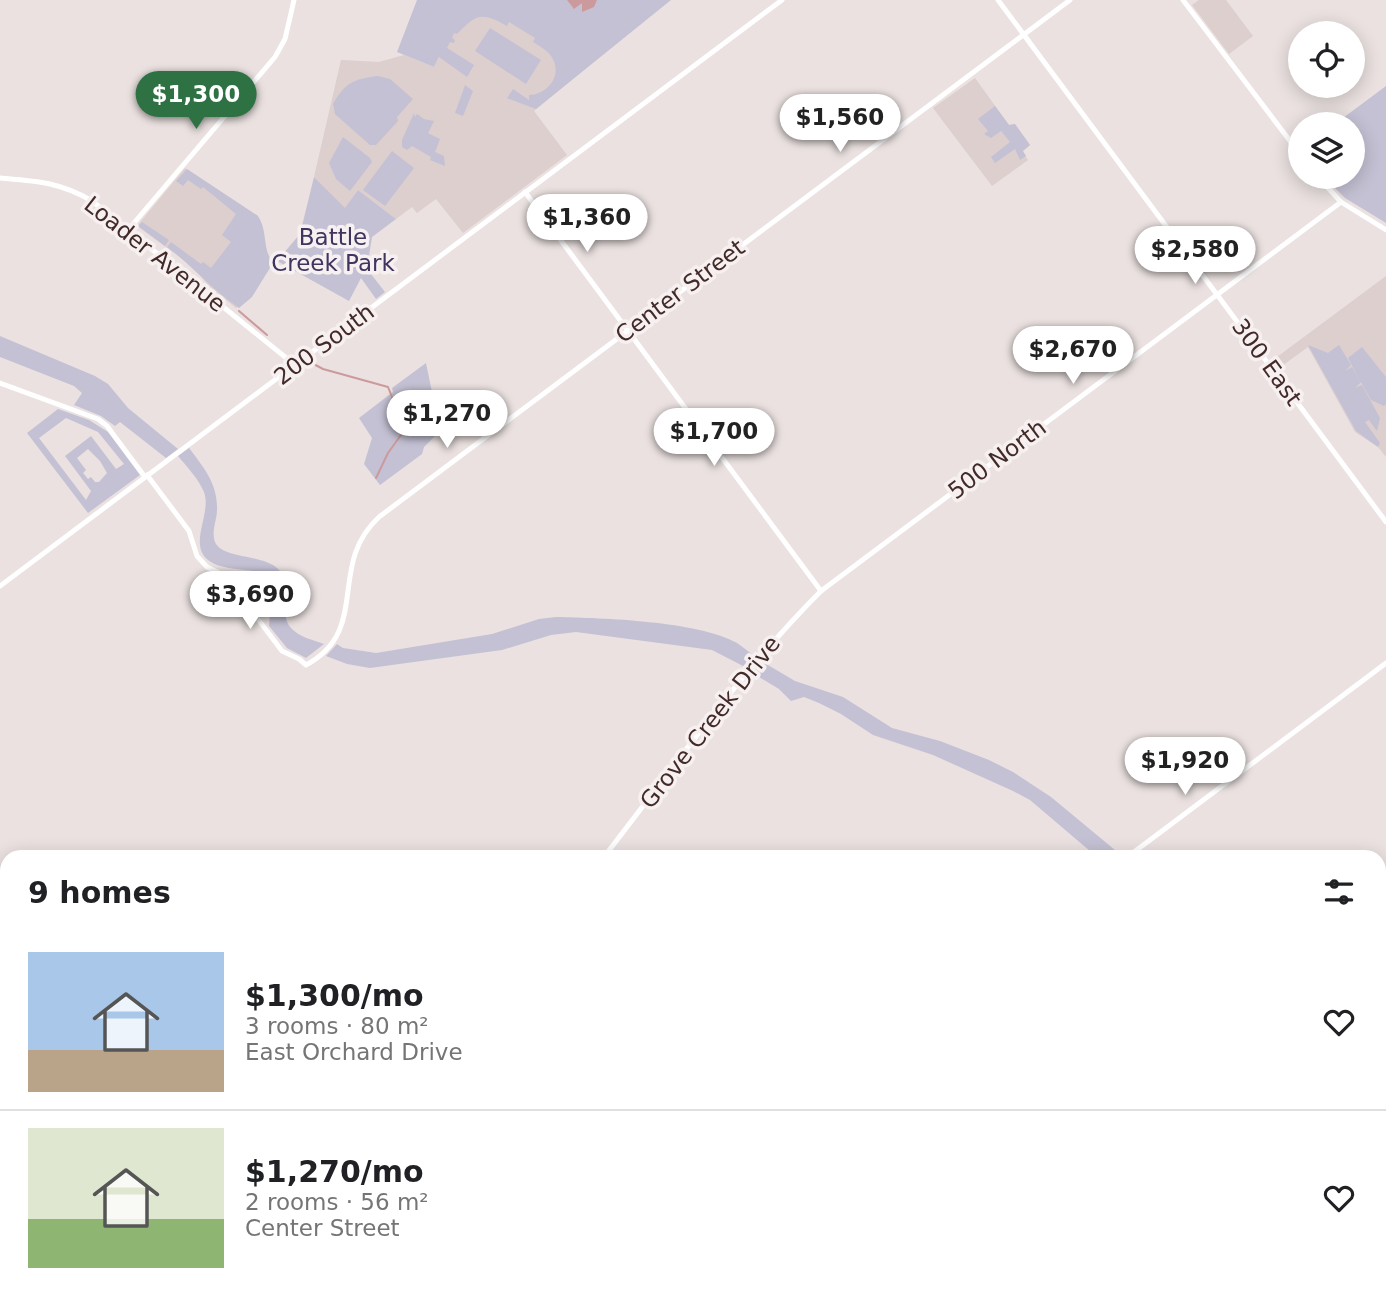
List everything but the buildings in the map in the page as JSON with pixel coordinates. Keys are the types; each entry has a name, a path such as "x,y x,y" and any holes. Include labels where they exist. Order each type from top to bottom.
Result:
{"street":[{"path":"128,230 261,76 283,45 294,0"},
{"name":"300 East","path":"998,0 1386,522"},
{"name":"Center Street","path":"146,476 189,531 197,556 233,586 278,646 306,665 334,642 345,618 349,573 354,554 359,542 375,521 1070,0"},
{"path":"1184,0 1288,138"},
{"name":"200 South","path":"0,586 778,1"},
{"name":"Loader Avenue","path":"0,178 45,181 72,190 92,201 295,365"},
{"path":"1329,189 1341,202 1386,230"},
{"path":"525,192 821,591"},
{"name":"500 North","path":"821,591 1341,202"},
{"path":"0,383 98,419 107,426 146,476"},
{"name":"Grove Creek Drive","path":"609,850 753,665 821,591"},
{"path":"1137,850 1386,663"}],"shaded area":[{"path":"479,0 558,0 603,54 534,111 567,155 463,233 436,199 417,213 412,207 396,219 358,190 345,209 314,177 341,60 379,62 404,55 434,67 455,28"},
{"path":"567,0 597,0 594,7 582,12 582,3 574,9"},
{"path":"1199,0 1226,0 1253,36 1229,54 1192,5"},
{"path":"975,78 1009,125 1015,124 1030,145 1022,151 1028,160 992,186 933,108"},
{"path":"185,168 258,216 249,299 236,308 209,286 192,266 137,226"},
{"path":"1386,276 1386,457 1378,447 1355,432 1308,347 1279,368 1273,360"}],"green space":[{"path":"417,0 671,0 536,109 507,98 513,89 529,100 529,95 548,87 555,76 555,63 547,52 533,42 535,38 509,22 507,26 490,18 479,17 457,34 454,33 454,43 450,42 447,48 474,65 467,77 439,57 434,67 397,52"},
{"path":"490,28 541,60 526,84 475,51"},
{"path":"378,76 390,79 413,99 397,117 398,121 376,145 370,145 335,114 333,104 351,83"},
{"path":"465,85 473,91 463,116 455,113"},
{"path":"1386,86 1386,223 1345,198 1336,189 1365,189 1365,112 1351,112"},
{"path":"995,106 1009,125 1015,124 1030,145 1023,151 1026,156 1020,160 1015,149 995,163 991,157 1010,142 1001,131 991,138 984,134 988,131 978,119"},
{"path":"414,113 415,117 417,114 434,121 428,133 440,139 435,152 444,156 445,166 430,160 431,157 412,146 407,150 402,147 402,140"},
{"path":"343,137 372,162 350,191 336,179 329,163"},
{"path":"392,151 414,168 385,206 363,190"},
{"path":"187,169 258,216 261,222 267,252 273,263 252,297 239,308 167,247 171,242 211,268 231,242 222,235 236,214 203,187 201,189 188,180 183,186 176,181"},
{"name":"Battle Creek Park","path":"314,177 345,208 358,190 396,219 372,237 367,269 385,292 376,299 361,278 349,301 277,261 300,234"},
{"path":"142,222 169,240 165,246 138,226"},
{"path":"0,336 108,384 128,408 178,449 166,458 120,422 115,426 101,416 74,405 82,393 74,386 0,357"},
{"path":"1308,345 1328,353 1339,345 1351,365 1345,371 1352,367 1360,381 1348,358 1362,347 1386,377 1384,406 1371,400 1361,382 1355,388 1362,385 1380,418 1377,431 1369,420 1365,422 1380,443 1378,447 1356,431"},
{"path":"426,363 440,431 424,447 422,454 380,485 364,464 372,438 359,418 393,392 392,388"},
{"path":"58,409 89,420 108,432 140,475 88,513 27,433","holes":["66,418 98,432 124,464 116,469 91,436 65,456 91,491 86,500 39,438","88,449 107,473 99,482 95,482 91,477 88,479 83,473 86,470 77,458"]},
{"path":"189,448 209,477 215,492 215,542 226,551 262,560 277,568 285,583 287,622 298,634 324,644 306,658 287,648 269,626 272,588 267,575 214,564 202,553 200,537 206,500 196,477 178,456"},
{"path":"556,617 675,625 720,636 737,643 754,656 745,667 712,650 576,632 551,635 502,650 370,668 347,664 326,656 337,644 343,648 376,653 492,634 539,619"},
{"path":"761,661 795,681 843,697 892,728 940,741 989,760 1051,797 1115,850 1089,850 1030,800 933,755 873,735 819,703 804,697 791,701 753,671"}],"waterway":[{"path":"239,311 267,335"},
{"path":"310,362 323,369 388,387 404,427 433,422"},
{"path":"376,478 388,453 406,428"}]}
